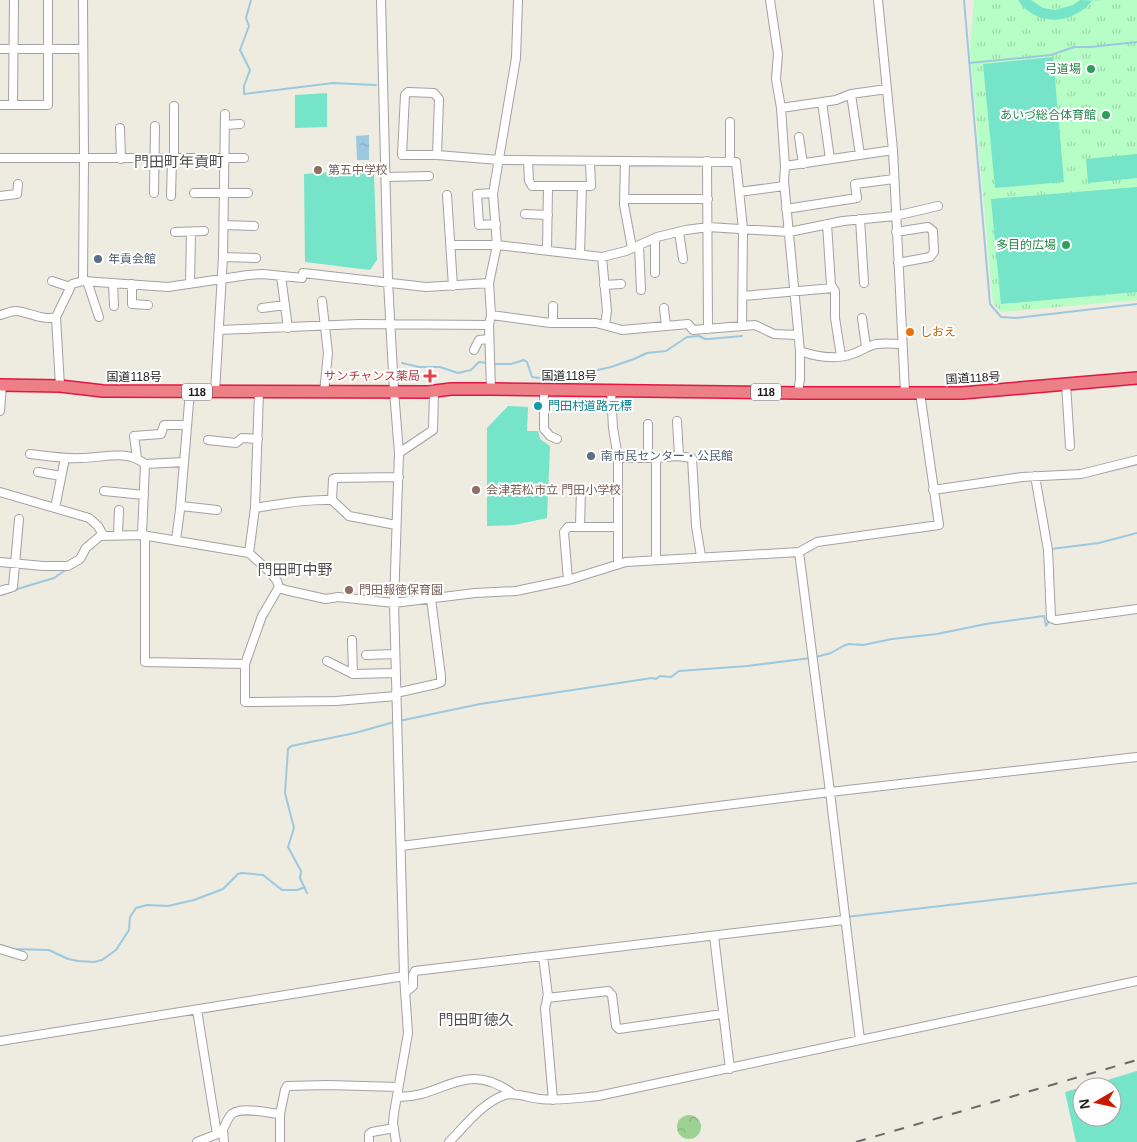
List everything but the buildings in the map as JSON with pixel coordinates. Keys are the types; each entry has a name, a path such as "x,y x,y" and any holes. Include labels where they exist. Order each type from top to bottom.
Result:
{"highway":[{"name":"国道118号","path":"1,386 60,386 92,391 215,392 491,389 920,393 983,392 1137,378"}],"street":[{"path":"13,105 14,0"},
{"path":"0,105 48,106 48,0"},
{"path":"83,0 85,281 99,317"},
{"path":"381,0 388,281 399,453 394,603 404,976 408,1033 393,1117 396,1142"},
{"path":"491,389 489,283 497,245 493,193 516,58 518,0"},
{"path":"770,0 778,54 776,79 782,108 785,166 784,186 800,351 798,393"},
{"path":"878,0 893,150 905,392"},
{"path":"0,49 83,49"},
{"path":"782,108 836,100 851,94 887,89"},
{"path":"437,155 438,99 434,93 408,92 405,95 402,155 437,155 499,160 736,162 743,229 744,296 742,326"},
{"path":"851,94 860,155"},
{"path":"822,102 830,159"},
{"path":"171,196 174,106"},
{"path":"215,392 223,257 225,114"},
{"path":"730,122 730,162"},
{"path":"225,124 240,124"},
{"path":"154,126 154,193"},
{"path":"120,128 120,159"},
{"path":"799,137 803,164"},
{"path":"785,166 893,150"},
{"path":"0,158 244,158"},
{"path":"528,160 530,185 591,186 590,160"},
{"path":"624,161 624,204 635,247 642,290"},
{"path":"707,161 708,329"},
{"path":"386,177 429,176"},
{"path":"786,209 857,198 855,184 894,179"},
{"path":"0,196 17,194 18,184"},
{"path":"547,250 548,186"},
{"path":"580,254 582,186"},
{"path":"739,192 784,186"},
{"path":"194,193 248,193"},
{"path":"493,193 477,194 479,225 496,224"},
{"path":"448,195 452,286"},
{"path":"625,199 708,199"},
{"path":"451,245 497,245 602,257 616,254 655,238 708,227 788,232 860,219 895,216 938,206"},
{"path":"524,214 548,214"},
{"path":"860,219 864,283"},
{"path":"827,224 831,285 835,291 835,318 840,356"},
{"path":"224,225 254,226"},
{"path":"896,232 928,227 933,232 934,252 930,257 898,263"},
{"path":"175,232 204,231"},
{"path":"190,284 191,232"},
{"path":"679,232 683,259"},
{"path":"655,238 655,273"},
{"path":"223,257 256,258"},
{"path":"602,257 607,311 605,325"},
{"path":"60,386 56,316 72,284 85,281 168,286 264,274 302,278 303,273 388,281 426,287 489,283"},
{"path":"281,276 288,328"},
{"path":"52,282 70,287"},
{"path":"113,283 114,306"},
{"path":"132,284 132,304 148,305"},
{"path":"604,285 621,284"},
{"path":"744,296 833,288"},
{"path":"322,301 328,352 324,392"},
{"path":"262,308 285,305"},
{"path":"550,323 553,319 553,306"},
{"path":"664,308 666,326"},
{"path":"0,315 14,310 42,317 52,318 56,316"},
{"path":"491,315 550,323 596,323 622,330 688,324 694,330 755,325 774,334 798,335"},
{"path":"862,318 866,347"},
{"path":"219,330 359,324 489,325"},
{"path":"474,350 479,340 489,339"},
{"path":"800,351 814,356 840,356 853,354 877,344 902,344"},
{"path":"1066,384 1070,446"},
{"path":"0,411 1,386"},
{"path":"544,390 544,429 550,436 557,439"},
{"path":"611,390 613,428 618,458 618,564"},
{"path":"176,540 181,506 190,391"},
{"path":"399,453 433,430 434,391"},
{"path":"249,554 255,508 259,392"},
{"path":"279,587 326,599 338,597 394,603 475,593 516,591 568,580 618,564 656,559 799,552 817,542 939,525 920,393"},
{"path":"677,421 679,456"},
{"path":"648,424 652,458 656,559"},
{"path":"137,458 134,436 161,434 164,425 187,426"},
{"path":"208,440 236,443 242,438 258,439"},
{"path":"30,454 82,458 110,454 137,458 145,464 184,462"},
{"path":"618,458 679,456 692,458 696,526 701,556"},
{"path":"55,508 65,458"},
{"path":"934,490 1035,476 1080,474 1137,460"},
{"path":"145,464 145,662 245,664"},
{"path":"38,472 61,476"},
{"path":"1035,476 1048,550 1051,618 1056,620 1137,610"},
{"path":"332,500 333,479 335,478 399,477"},
{"path":"580,488 580,527"},
{"path":"104,491 144,495"},
{"path":"0,492 89,518 98,526 103,535"},
{"path":"255,508 303,500 313,502 332,500 349,516 396,525"},
{"path":"181,506 218,510"},
{"path":"118,535 119,510"},
{"path":"0,590 12,587 19,519"},
{"path":"568,580 564,532 568,526 618,527"},
{"path":"0,562 68,566 80,559 86,548 103,535 144,535 249,554 270,572 277,580 279,587 262,616 245,664 245,702 336,701 396,695 441,682 442,676 431,599"},
{"path":"799,552 860,1040"},
{"path":"352,640 353,674"},
{"path":"366,655 395,654"},
{"path":"327,661 353,674 396,673"},
{"path":"401,846 830,792 1137,757"},
{"path":"406,992 413,986 415,971 844,920"},
{"path":"714,936 730,1069"},
{"path":"0,949 23,956"},
{"path":"543,956 547,998 545,1008 553,1100"},
{"path":"0,1041 404,976"},
{"path":"397,1097 416,1095 467,1078 479,1078 513,1094 540,1099 553,1100 598,1096 1137,981"},
{"path":"547,998 608,992 612,995 616,1026 619,1028 722,1014"},
{"path":"197,1010 220,1132 224,1142"},
{"path":"280,1142 280,1114 284,1090 287,1086 398,1087"},
{"path":"449,1142 486,1106 501,1097 513,1094"},
{"path":"197,1142 220,1132 230,1115 235,1111 246,1110 280,1114"},
{"path":"369,1142 368,1134 394,1128"}],"green space":[{"path":"974,0 1137,0 1137,300 1001,312 993,303 970,50"},
{"path":"1018,0 1031,0 1043,8 1055,10 1073,5 1080,0 1103,1 1092,1 1075,15 1054,20 1034,15"},
{"path":"1053,57 1064,182 995,188 983,64"},
{"path":"327,93 327,127 295,128 295,95"},
{"path":"1137,154 1137,178 1088,183 1086,159"},
{"path":"367,170 374,175 377,260 370,270 305,262 304,174"},
{"name":"多目的広場","path":"1137,187 1137,292 1001,304 991,199"},
{"path":"508,406 528,407 527,431 538,431 540,439 550,446 547,518 514,525 487,526 487,428"},
{"path":"1137,1071 1137,1142 1076,1142 1073,1127 1122,1127 1122,1077 1117,1077"},
{"path":"1072,1090 1072,1124 1065,1092"},
{"path":"689,1115 694,1116 700,1122 700,1132 694,1138 689,1139 684,1138 678,1132 677,1127 678,1122 684,1116"}],"water":[{"path":"369,135 369,160 357,160 356,136"}],"waterway":[{"path":"251,0 246,18 249,26 240,50 250,70 244,86 244,94 333,83 376,85"},
{"path":"964,0 990,304 1001,317 1016,318 1137,304"},
{"path":"969,63 1051,55 1074,47 1137,42"},
{"path":"562,377 611,367 647,353 666,351 687,337 699,336 709,339 742,336"},
{"path":"493,364 511,364 524,360 527,362 532,377 540,378"},
{"path":"402,363 419,367 440,367 458,373 471,370 479,362 487,363"},
{"path":"1051,549 1099,543 1137,533"},
{"path":"14,590 54,578 67,569"},
{"path":"0,595 10,592"},
{"path":"816,657 831,653 849,644 863,645 1044,616 1046,626 1049,621"},
{"path":"399,721 480,704 652,678 656,679 660,676 671,677 679,671 747,666 811,658"},
{"path":"307,893 300,878 301,871 288,847 294,828 285,793 288,749 291,746 355,733 394,722"},
{"path":"0,945 14,949 49,950 68,959 94,962 102,960 116,950 129,930 130,917 136,908 147,905 168,906 194,900 223,889 238,874 242,873 263,875 282,890 297,890 305,887"},
{"path":"846,917 1137,883"},
{"path":"419,967 454,963"}],"railway":[{"path":"856,1142 1137,1060"}],"place":[{"name":"弓道場","path":"1091,69"},
{"name":"あいづ総合体育館","path":"1106,115"},
{"name":"第五中学校","path":"318,170"},
{"name":"多目的広場","path":"1066,245"},
{"name":"年貢会館","path":"98,259"},
{"name":"しおえ","path":"910,332"},
{"name":"サンチャンス薬局","path":"430,376"},
{"name":"門田村道路元標","path":"538,406"},
{"name":"南市民センター・公民館","path":"591,456"},
{"name":"会津若松市立 門田小学校","path":"476,490"},
{"name":"門田報徳保育園","path":"349,590"}],"district":[{"name":"門田町年貢町","path":"179,161"},
{"name":"門田町中野","path":"295,569"},
{"name":"門田町徳久","path":"476,1019"}]}
